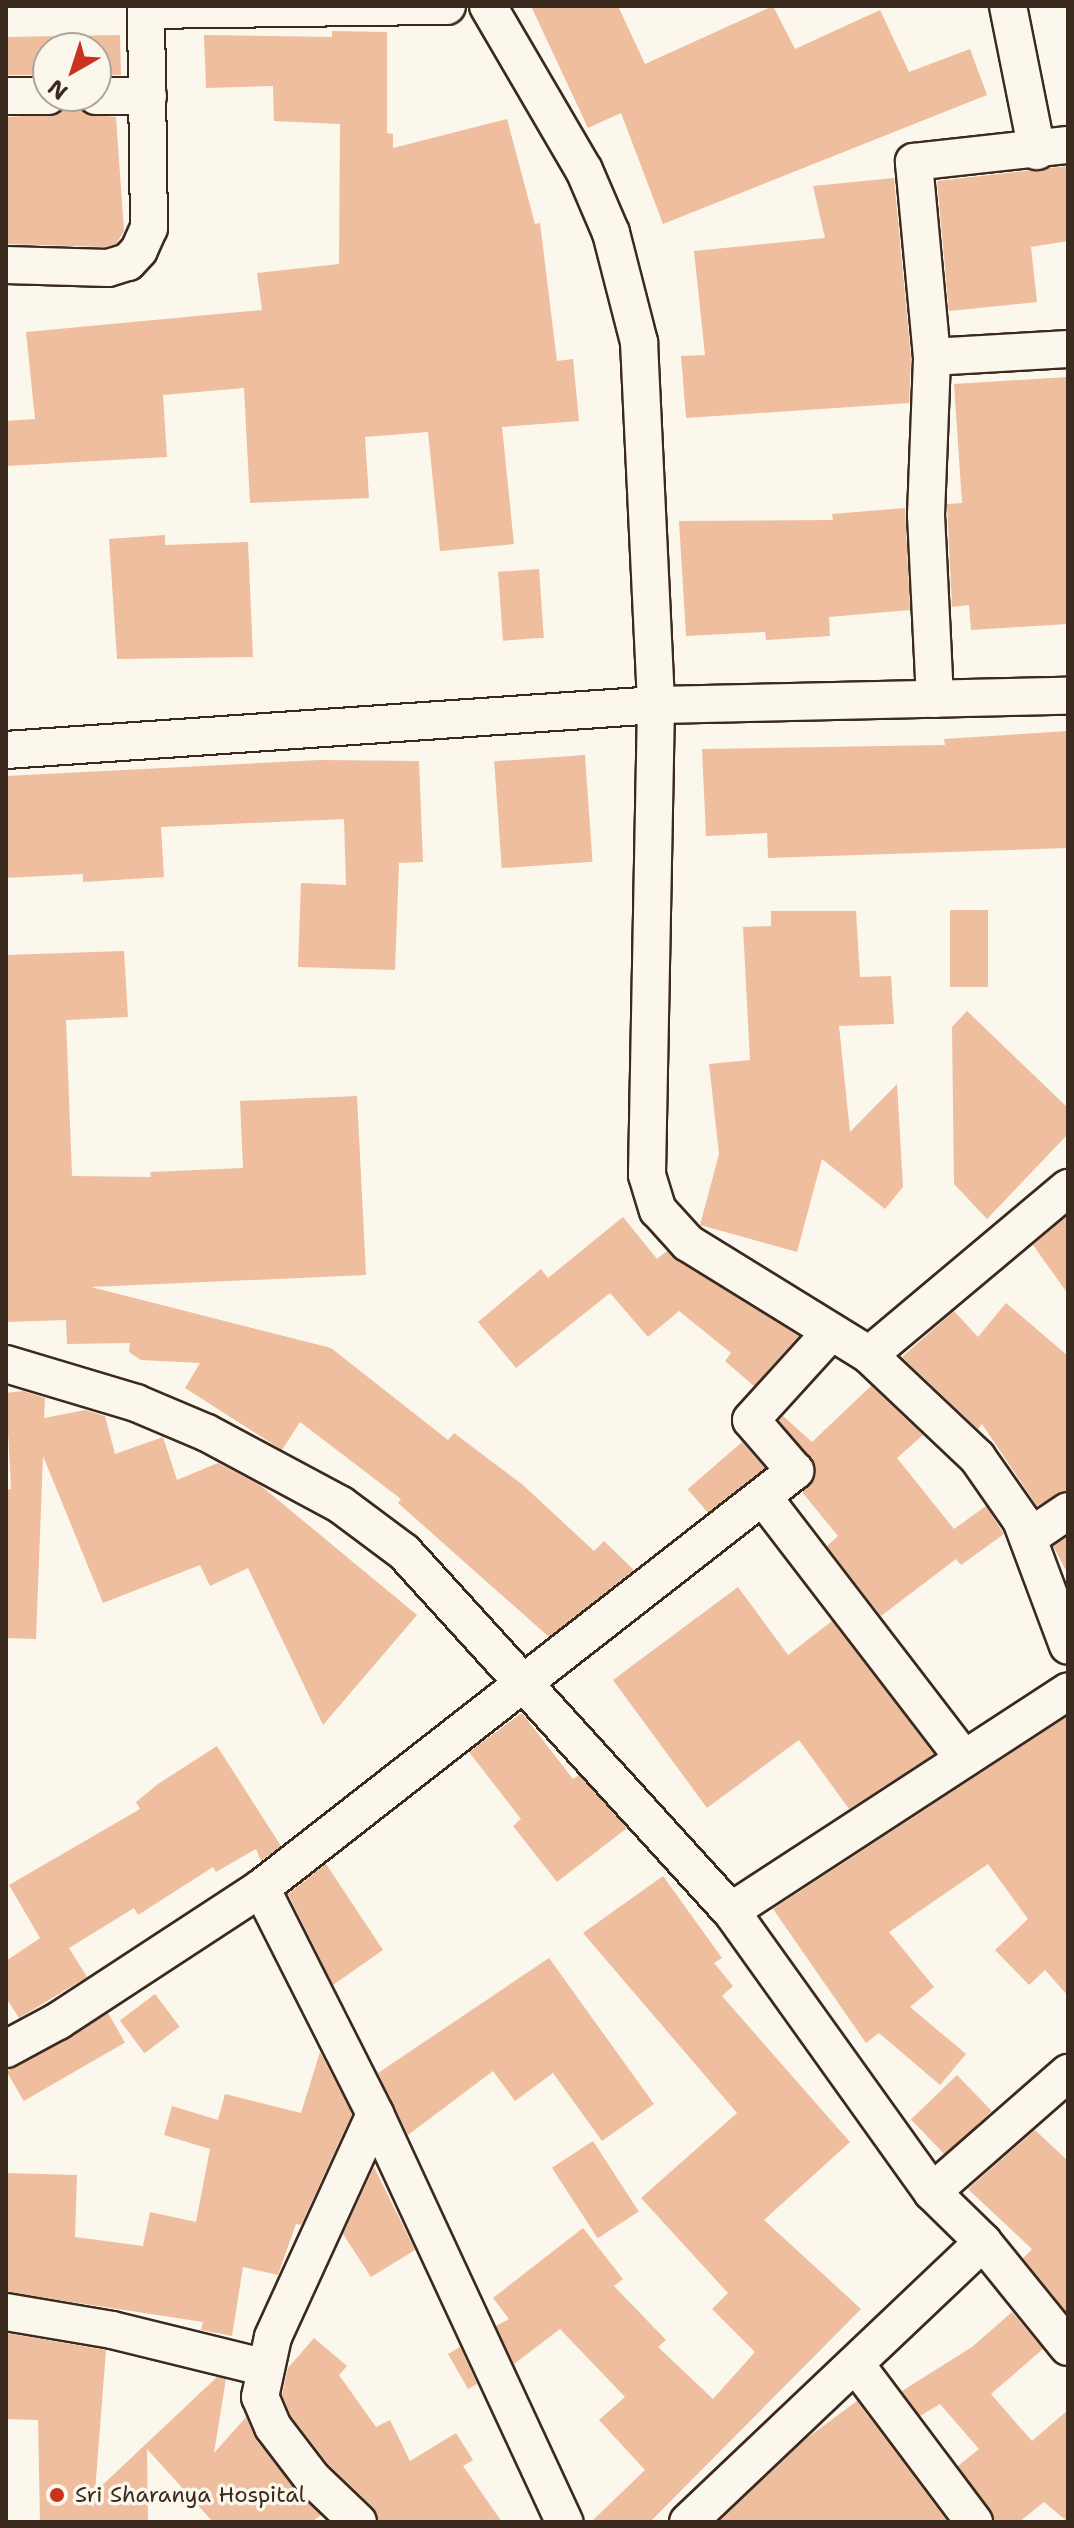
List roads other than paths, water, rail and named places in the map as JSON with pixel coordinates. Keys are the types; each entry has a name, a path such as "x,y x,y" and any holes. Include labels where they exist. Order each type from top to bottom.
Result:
{"street":[{"path":"6,265 108,268 128,262 139,250 149,228 146,8 447,6"},
{"path":"488,6 584,170 629,295 639,342 656,705 647,1175 658,1210 688,1243 869,1355 977,1457 1028,1538 1068,1646"},
{"path":"935,699 926,515 932,357 914,162 1052,148 1008,6"},
{"path":"6,96 32,96"},
{"path":"112,96 148,96"},
{"path":"932,357 1068,349"},
{"path":"6,750 656,705 1068,696"},
{"path":"869,1355 1068,1188"},
{"path":"6,2049 58,2021 261,1888 528,1684 795,1471 753,1425 753,1415 831,1332"},
{"path":"6,1364 136,1403 207,1433 341,1505 404,1552 528,1684 731,1911 932,2192 983,2242 1068,2347"},
{"path":"763,1497 964,1759"},
{"path":"1028,1538 1068,1511"},
{"path":"731,1911 1068,1691"},
{"path":"261,1888 375,2114 564,2522"},
{"path":"932,2192 1068,2073"},
{"path":"358,2522 312,2478 273,2427 260,2397 263,2367 375,2114"},
{"path":"688,2522 857,2366 983,2242"},
{"path":"6,2312 112,2330 263,2367"},
{"path":"857,2366 974,2522"}],"place":[{"name":"Sri Sharanya Hospital","path":"57,2495"}]}
